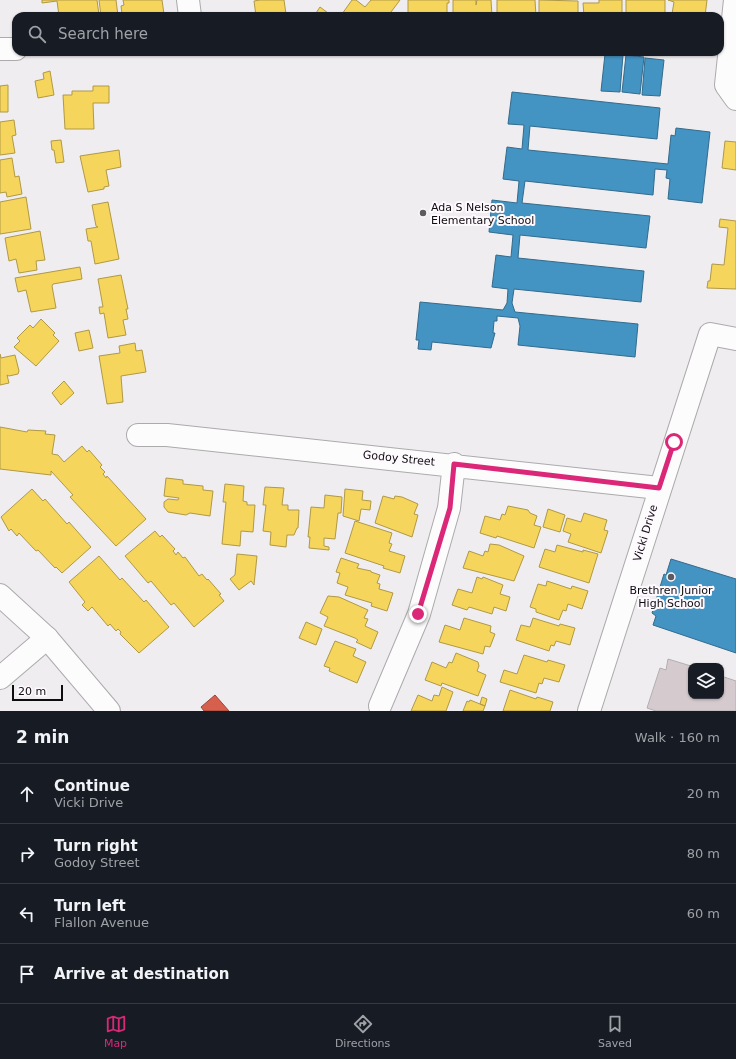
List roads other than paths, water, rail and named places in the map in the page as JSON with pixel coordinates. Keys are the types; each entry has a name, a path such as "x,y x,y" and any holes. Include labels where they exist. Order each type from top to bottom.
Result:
{"street":[{"path":"188,0 190,12"},
{"path":"735,0 726,85 735,98"},
{"name":"Vicki Drive","path":"589,711 659,488 710,334 736,339"},
{"name":"Godoy Street","path":"138,435 167,435 454,464 659,488"},
{"path":"380,706 418,614 450,508 454,464"},
{"path":"0,595 46,638 109,711"},
{"path":"0,678 46,638"}],"place":[{"name":"Ada S Nelson Elementary School","path":"423,213"},
{"name":"Brethren Junior High School","path":"671,577"}]}
